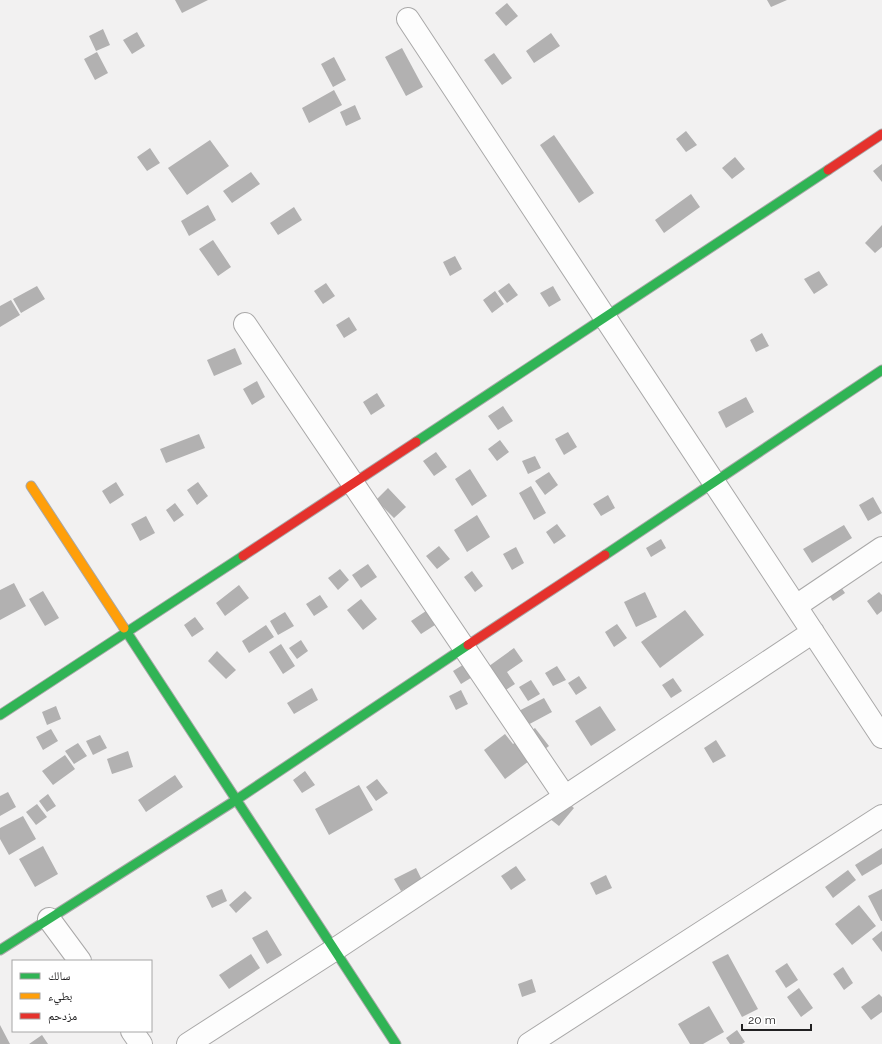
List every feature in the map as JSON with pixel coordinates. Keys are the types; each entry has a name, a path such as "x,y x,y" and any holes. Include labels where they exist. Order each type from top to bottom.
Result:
{"street":[{"path":"408,19 813,632 879,725"},
{"path":"0,715 605,318 882,134"},
{"path":"245,324 565,797"},
{"path":"0,950 236,800 882,370"},
{"path":"32,486 396,1044"},
{"path":"796,606 882,548"},
{"path":"188,1044 334,950 813,632"},
{"path":"529,1044 882,816"},
{"path":"49,919 79,960"},
{"path":"133,1032 141,1044"}],"building":[{"path":"175,0 208,0 182,13"},
{"path":"767,0 787,0 771,7"},
{"path":"507,3 518,16 506,26 495,13"},
{"path":"103,29 110,45 96,51 89,36"},
{"path":"137,32 145,46 132,54 123,40"},
{"path":"551,33 560,46 534,63 526,51"},
{"path":"402,48 423,87 406,96 385,57"},
{"path":"97,52 108,73 95,80 84,59"},
{"path":"494,53 512,78 502,85 484,60"},
{"path":"334,57 346,80 333,87 321,64"},
{"path":"334,90 342,105 309,123 302,108"},
{"path":"355,105 361,119 346,126 340,112"},
{"path":"686,131 697,145 686,152 676,139"},
{"path":"554,135 594,193 579,203 540,145"},
{"path":"210,140 229,166 187,195 168,168"},
{"path":"150,148 160,163 147,171 137,157"},
{"path":"735,157 745,169 732,179 722,168"},
{"path":"882,164 882,182 873,171"},
{"path":"251,172 260,184 232,203 223,191"},
{"path":"691,194 700,207 664,233 655,220"},
{"path":"208,205 216,220 189,236 181,221"},
{"path":"294,207 302,220 278,235 270,223"},
{"path":"882,225 882,247 875,253 865,243"},
{"path":"213,240 231,267 218,276 199,249"},
{"path":"455,256 462,269 450,276 443,262"},
{"path":"819,271 828,285 814,294 804,279"},
{"path":"326,283 335,296 323,304 314,291"},
{"path":"509,283 518,295 507,303 498,291"},
{"path":"37,286 45,299 21,313 13,299"},
{"path":"553,286 561,300 549,307 540,293"},
{"path":"495,291 504,304 492,313 483,300"},
{"path":"11,300 20,315 0,327 0,306"},
{"path":"349,317 357,330 344,338 336,325"},
{"path":"762,333 769,346 756,352 750,340"},
{"path":"235,348 242,364 214,376 207,360"},
{"path":"257,381 265,397 252,405 243,389"},
{"path":"377,393 385,406 371,415 363,402"},
{"path":"746,397 754,412 726,428 718,412"},
{"path":"503,406 513,421 498,430 488,416"},
{"path":"568,432 577,447 564,455 555,439"},
{"path":"199,434 205,448 166,463 160,449"},
{"path":"500,440 509,452 497,461 488,449"},
{"path":"436,452 447,467 434,476 423,461"},
{"path":"535,456 541,468 528,474 522,461"},
{"path":"470,469 487,496 472,506 455,479"},
{"path":"549,472 558,485 545,495 535,481"},
{"path":"116,482 124,495 110,504 102,491"},
{"path":"198,482 208,496 197,505 187,490"},
{"path":"531,486 546,513 534,520 519,493"},
{"path":"388,488 406,507 394,518 376,500"},
{"path":"608,495 615,508 601,516 593,504"},
{"path":"873,497 882,513 868,521 859,505"},
{"path":"175,503 184,515 174,522 166,510"},
{"path":"477,515 490,537 467,552 454,530"},
{"path":"146,516 155,533 140,541 131,524"},
{"path":"557,524 566,536 554,544 546,532"},
{"path":"844,525 852,538 812,563 803,549"},
{"path":"661,539 666,548 651,557 646,548"},
{"path":"439,546 450,559 437,569 426,556"},
{"path":"516,547 524,563 512,570 503,554"},
{"path":"368,564 377,577 361,588 352,575"},
{"path":"340,569 349,580 338,590 328,578"},
{"path":"472,571 483,586 475,592 464,577"},
{"path":"14,583 26,606 0,620 0,590"},
{"path":"838,583 845,593 833,601 826,591"},
{"path":"239,585 249,598 225,616 216,603"},
{"path":"43,591 59,618 45,626 29,599"},
{"path":"645,592 657,617 636,627 624,602"},
{"path":"879,592 882,595 882,611 877,615 867,601"},
{"path":"320,595 328,607 314,616 306,604"},
{"path":"361,599 377,619 363,630 347,610"},
{"path":"685,610 704,635 660,668 641,642"},
{"path":"426,611 435,625 421,634 411,621"},
{"path":"285,612 294,626 278,635 270,621"},
{"path":"195,617 204,629 192,637 184,625"},
{"path":"617,624 627,638 614,647 605,632"},
{"path":"266,625 274,637 249,653 242,641"},
{"path":"301,640 308,651 297,659 289,648"},
{"path":"281,644 295,666 283,674 269,652"},
{"path":"514,648 523,661 507,672 515,684 495,697 478,674"},
{"path":"217,651 236,670 226,679 208,661"},
{"path":"466,663 474,676 461,684 453,671"},
{"path":"557,666 566,680 553,686 545,673"},
{"path":"579,676 587,688 576,695 568,683"},
{"path":"673,678 682,691 671,698 662,685"},
{"path":"531,680 540,694 528,701 519,687"},
{"path":"312,688 318,700 294,714 287,703"},
{"path":"461,690 468,704 456,710 449,696"},
{"path":"544,698 552,712 509,735 501,720"},
{"path":"56,706 61,719 47,725 42,712"},
{"path":"600,706 616,730 591,746 575,721"},
{"path":"535,728 549,746 505,779 484,750 505,734 513,744"},
{"path":"51,729 58,741 43,750 36,737"},
{"path":"100,735 107,748 93,755 86,741"},
{"path":"716,740 726,756 713,763 704,748"},
{"path":"78,743 87,756 74,764 65,751"},
{"path":"128,751 133,767 112,774 107,759"},
{"path":"65,755 75,769 53,785 42,771"},
{"path":"305,771 315,785 302,793 293,780"},
{"path":"175,775 183,787 146,812 138,800"},
{"path":"377,779 388,793 376,801 366,787"},
{"path":"359,785 373,810 329,835 315,809"},
{"path":"8,792 16,807 0,816 0,796"},
{"path":"48,794 56,806 47,812 39,801"},
{"path":"559,796 574,808 559,826 544,814"},
{"path":"37,804 47,817 36,825 26,812"},
{"path":"23,816 36,839 9,855 0,839 0,828"},
{"path":"43,846 58,874 35,887 19,859"},
{"path":"882,848 882,864 862,876 855,865"},
{"path":"516,866 526,880 511,890 501,876"},
{"path":"416,868 422,880 401,891 394,879"},
{"path":"848,870 856,880 833,898 825,887"},
{"path":"606,875 612,888 596,895 590,883"},
{"path":"222,889 227,901 212,908 206,896"},
{"path":"882,889 882,921 881,921 868,896"},
{"path":"245,891 252,898 236,913 229,905"},
{"path":"859,905 876,926 852,945 835,924"},
{"path":"267,930 282,955 267,964 252,938"},
{"path":"882,931 882,952 872,939"},
{"path":"251,954 260,968 229,989 219,975"},
{"path":"728,954 758,1009 742,1017 712,962"},
{"path":"787,963 798,980 786,988 775,971"},
{"path":"843,967 853,983 844,990 833,974"},
{"path":"532,979 536,992 522,997 518,984"},
{"path":"799,988 813,1008 801,1017 787,997"},
{"path":"879,994 882,997 882,1012 871,1020 861,1007"},
{"path":"709,1006 724,1032 703,1044 690,1044 678,1024"},
{"path":"0,1025 10,1044 0,1044"},
{"path":"737,1030 745,1042 742,1044 730,1044 726,1038"},
{"path":"42,1035 48,1044 29,1044"}],"traffic: fast":[{"path":"416,442 828,170"},
{"path":"605,555 882,370"},
{"path":"0,715 243,556"},
{"path":"124,628 396,1044"},
{"path":"0,950 236,800 468,645"}],"traffic: slow":[{"path":"31,486 124,628"}],"traffic: jam":[{"path":"828,170 882,134"},
{"path":"243,556 416,442"},
{"path":"468,645 605,555"}]}
